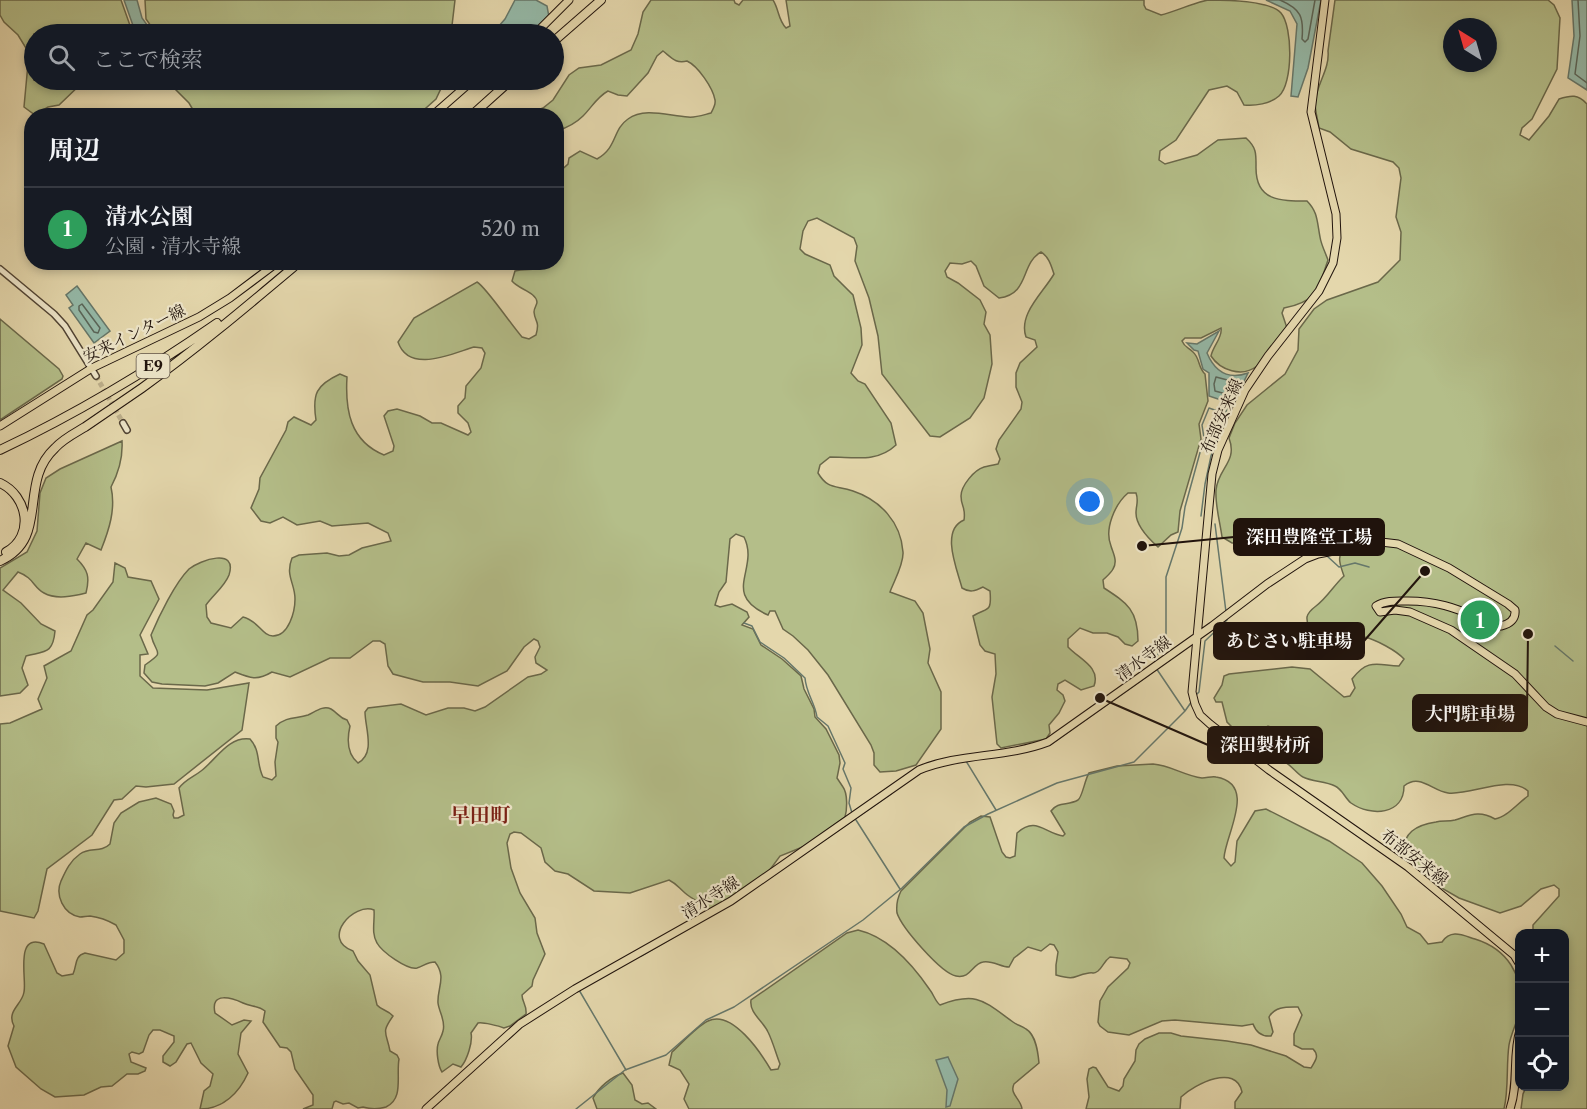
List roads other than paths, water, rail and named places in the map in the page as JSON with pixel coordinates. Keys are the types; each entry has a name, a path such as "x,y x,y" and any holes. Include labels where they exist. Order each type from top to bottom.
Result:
{"highway":[{"path":"564,32 601,0"},
{"path":"480,108 500,90"},
{"name":"E9","path":"0,450 101,398 161,361 219,322 289,270"},
{"path":"0,561 19,548 27,537 38,471 55,447 185,356 290,270"},
{"path":"0,444 18,441"},
{"path":"0,483 18,497 24,507 25,524 20,538 10,550 0,555"}],"main road":[{"path":"545,24 568,0"},
{"name":"布部安来線","path":"1325,0 1311,112 1336,214 1335,252 1325,283 1268,356 1245,390 1218,450 1212,474 1192,692 1200,715 1269,770 1408,867 1515,957"},
{"path":"441,108 461,90"},
{"name":"安来インター線","path":"0,426 92,368 199,317 240,292 268,270"},
{"name":"清水寺線","path":"426,1109 520,1023 573,990 731,901 919,770 938,762 1022,750 1048,742 1267,584 1305,559 1318,554 1390,542 1398,544 1449,568 1508,604 1516,613 1510,623 1502,626 1472,613 1423,600 1388,601 1376,606 1376,609 1380,612 1395,610 1410,612 1451,630 1515,675 1546,707 1557,714 1587,723"},
{"path":"1510,1109 1515,1095 1518,1037"}],"street":[{"path":"0,269 65,326 96,376"},
{"path":"123,423 127,430"}],"water":[{"path":"124,0 137,0 142,18 146,24 132,24"},
{"path":"515,0 536,0 547,6 549,17 540,24 501,24"},
{"path":"1266,0 1321,0 1308,68 1298,97 1291,96 1297,24 1290,11"},
{"path":"1572,0 1587,0 1587,90 1568,78 1574,36"},
{"path":"77,286 110,331 94,343 69,308 73,305 66,295"},
{"path":"1219,331 1207,353 1210,360 1218,370 1228,375 1248,373 1233,404 1209,396 1209,373 1203,369 1198,351 1187,343 1197,344"},
{"path":"948,1057 958,1079 950,1106 946,1107 947,1090 936,1060"}],"waterway":[{"path":"1201,516 1211,456 1229,403"},
{"path":"1154,664 1166,635 1166,577 1182,528 1185,507 1204,438 1202,425 1209,408 1226,414"},
{"path":"1215,524 1226,612"},
{"path":"1327,556 1339,567 1355,563 1369,567"},
{"path":"1196,695 1199,692 1205,641 1227,620 1227,617"},
{"path":"744,623 752,626 760,642 784,658 805,678 817,717 828,726 845,763 843,769 851,788 849,803 852,813"},
{"path":"1555,646 1573,661"},
{"path":"1156,668 1185,711"},
{"path":"1050,745 1149,675"},
{"path":"576,1109 625,1070 666,1055 706,1020 734,1007 863,920 902,888 964,827 1057,783 1134,762 1185,711 1192,701"},
{"path":"1036,749 1046,746"},
{"path":"966,761 996,810"},
{"path":"742,897 891,794"},
{"path":"856,820 900,889"},
{"path":"641,956 733,903"},
{"path":"579,990 626,1070"}],"tunnel":[{"path":"96,376 123,423"}],"place":[{"name":"深田豊隆堂工場","path":"1142,546"},
{"name":"あじさい駐車場","path":"1425,571"},
{"name":"清水公園","path":"1480,620"},
{"name":"大門駐車場","path":"1528,634"},
{"name":"深田製材所","path":"1100,698"}],"district":[{"name":"早田町","path":"480,815"}]}
